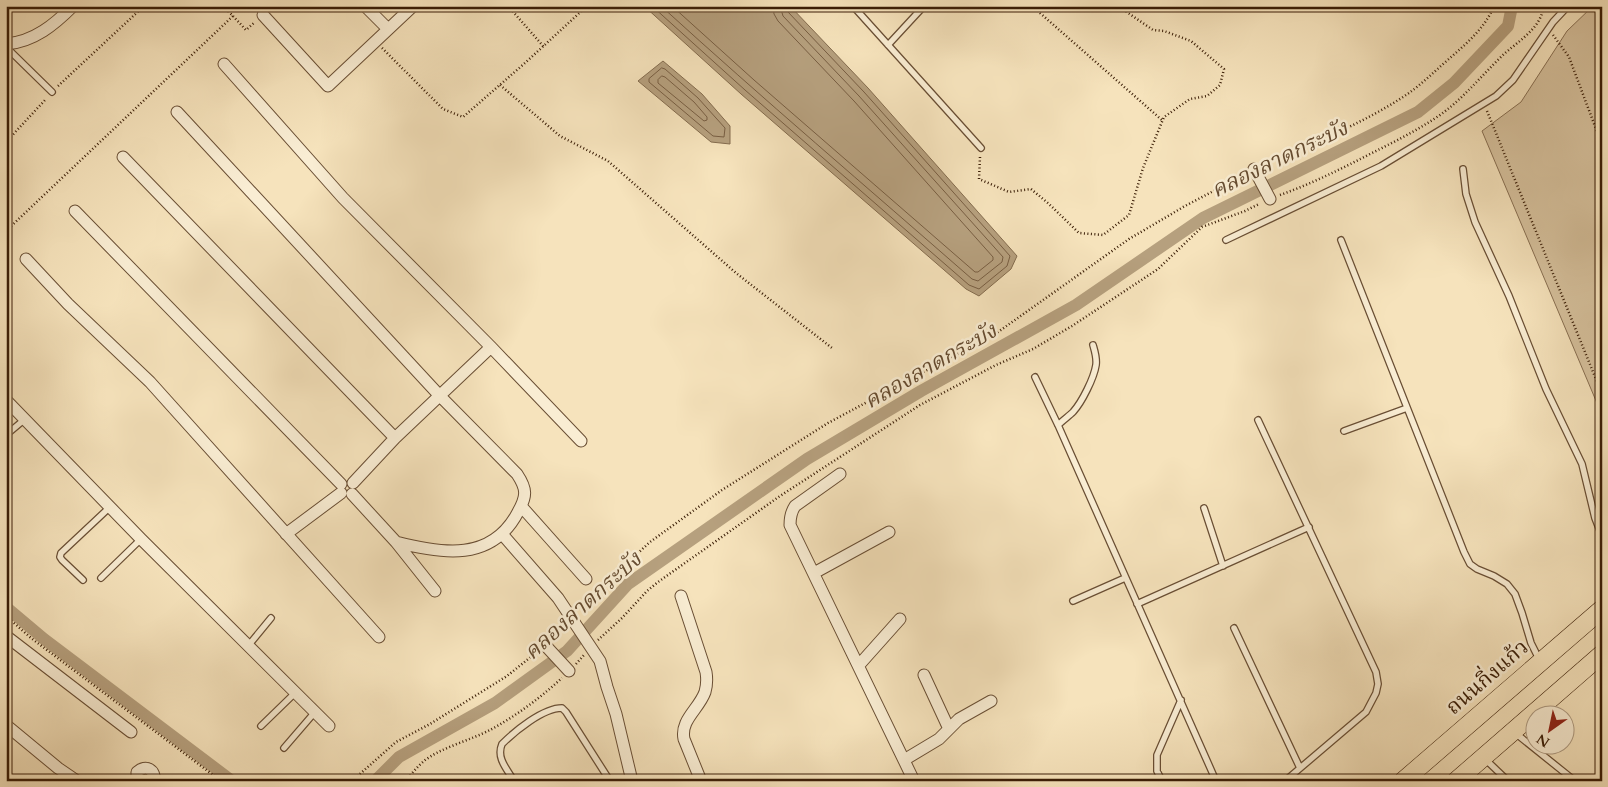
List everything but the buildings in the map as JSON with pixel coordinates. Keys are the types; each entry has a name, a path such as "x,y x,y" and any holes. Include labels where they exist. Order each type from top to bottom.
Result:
{"main road":[{"name":"ถนนกิ่งแก้ว","path":"1403,781 1602,609"},
{"path":"1456,781 1602,654"}],"street":[{"path":"6,46 33,37 55,24 73,6"},
{"path":"366,6 388,29"},
{"path":"263,15 328,86 413,6"},
{"path":"224,64 344,198 581,442"},
{"path":"177,112 439,395 517,474 524,486 522,506 517,515 499,538 480,547 466,551 439,551 396,542"},
{"path":"123,157 395,438"},
{"path":"1254,169 1270,199"},
{"path":"75,211 346,488 396,542 435,591"},
{"path":"26,259 68,304 150,382 379,637"},
{"path":"286,534 346,488 490,347"},
{"path":"6,400 141,539 329,726"},
{"path":"840,474 796,506 790,517 790,525 914,781"},
{"path":"522,506 586,579"},
{"path":"814,573 889,532"},
{"path":"502,534 558,598 600,661 616,714 632,781"},
{"path":"681,596 707,679 704,693 685,723 683,732 701,781"},
{"path":"859,665 900,619"},
{"path":"6,636 131,732"},
{"path":"546,646 568,670"},
{"path":"924,674 949,729"},
{"path":"904,760 939,739 964,716 991,701"},
{"path":"6,725 58,768 77,781"},
{"path":"133,779 141,768 150,768 155,776 154,781"}],"lane":[{"path":"853,6 981,148"},
{"path":"888,45 924,6"},
{"path":"1226,240 1381,166 1496,96 1513,80 1547,31 1568,6"},
{"path":"6,46 52,92"},
{"path":"1463,169 1466,194 1475,222 1509,296 1546,389 1582,464 1595,518 1602,536"},
{"path":"1342,240 1464,552 1470,564 1507,584 1515,594 1530,643 1540,661"},
{"path":"1058,425 1073,412 1085,392 1096,366 1096,355 1093,345"},
{"path":"1035,377 1216,781"},
{"path":"1344,432 1407,408"},
{"path":"6,435 25,419"},
{"path":"1258,420 1376,672 1378,684 1376,693 1366,712 1285,781"},
{"path":"83,580 62,560 60,557 61,553 110,507"},
{"path":"1204,508 1223,566"},
{"path":"1137,604 1310,528"},
{"path":"101,578 141,539"},
{"path":"1073,601 1125,578"},
{"path":"248,646 271,618"},
{"path":"1234,628 1300,768"},
{"path":"262,726 295,693"},
{"path":"1162,781 1157,771 1157,755 1181,700"},
{"path":"514,781 500,758 502,744 516,730 528,722 557,708 562,708 610,781"},
{"path":"284,748 315,712"},
{"path":"1512,731 1575,781"},
{"path":"1482,757 1508,781"}],"path":[{"path":"6,142 52,92 144,6"},
{"path":"6,231 233,16 223,6"},
{"path":"508,6 544,47"},
{"path":"375,42 443,109 463,117 544,47 586,6"},
{"path":"1032,6 1163,121"},
{"path":"981,148 979,179 1010,192 1031,189 1079,233 1103,235 1128,215 1143,168 1164,117 1190,98 1207,96 1220,85 1224,69 1191,41 1164,31 1153,30 1118,6"},
{"path":"576,610 650,542 722,490 828,422 998,332 1129,239 1185,206 1254,169 1363,119 1411,92 1476,34 1490,17 1494,6"},
{"path":"595,643 658,582 747,518 920,405 996,365 1034,349 1072,326 1158,269 1182,248 1202,226 1245,211 1321,179 1397,140 1440,115 1463,97 1503,55 1531,30 1541,16 1543,6"},
{"path":"1547,31 1556,36 1569,57 1602,145"},
{"path":"500,85 560,136 608,161 736,273 832,348"},
{"path":"1483,103 1602,394"},
{"path":"6,616 31,638 221,781"},
{"path":"352,781 396,742 430,724 507,676 546,646 567,622"},
{"path":"406,781 429,758 490,730 521,711 547,692 589,650"}],"shaded area":[{"path":"1593,6 1602,6 1602,415 1482,131 1521,102 1567,31"}],"water":[{"path":"644,6 790,6 868,88 1017,256 1011,269 979,296 966,289 741,94"},
{"path":"663,61 702,94 730,126 730,144 711,142 638,81"}],"waterway":[{"name":"คลองลาดกระบัง","path":"375,781 399,757 495,703 567,651 628,584 807,459 921,391 1076,305 1203,218 1418,112 1454,83 1508,26 1512,6"},
{"path":"6,607 44,639 232,781"}]}
